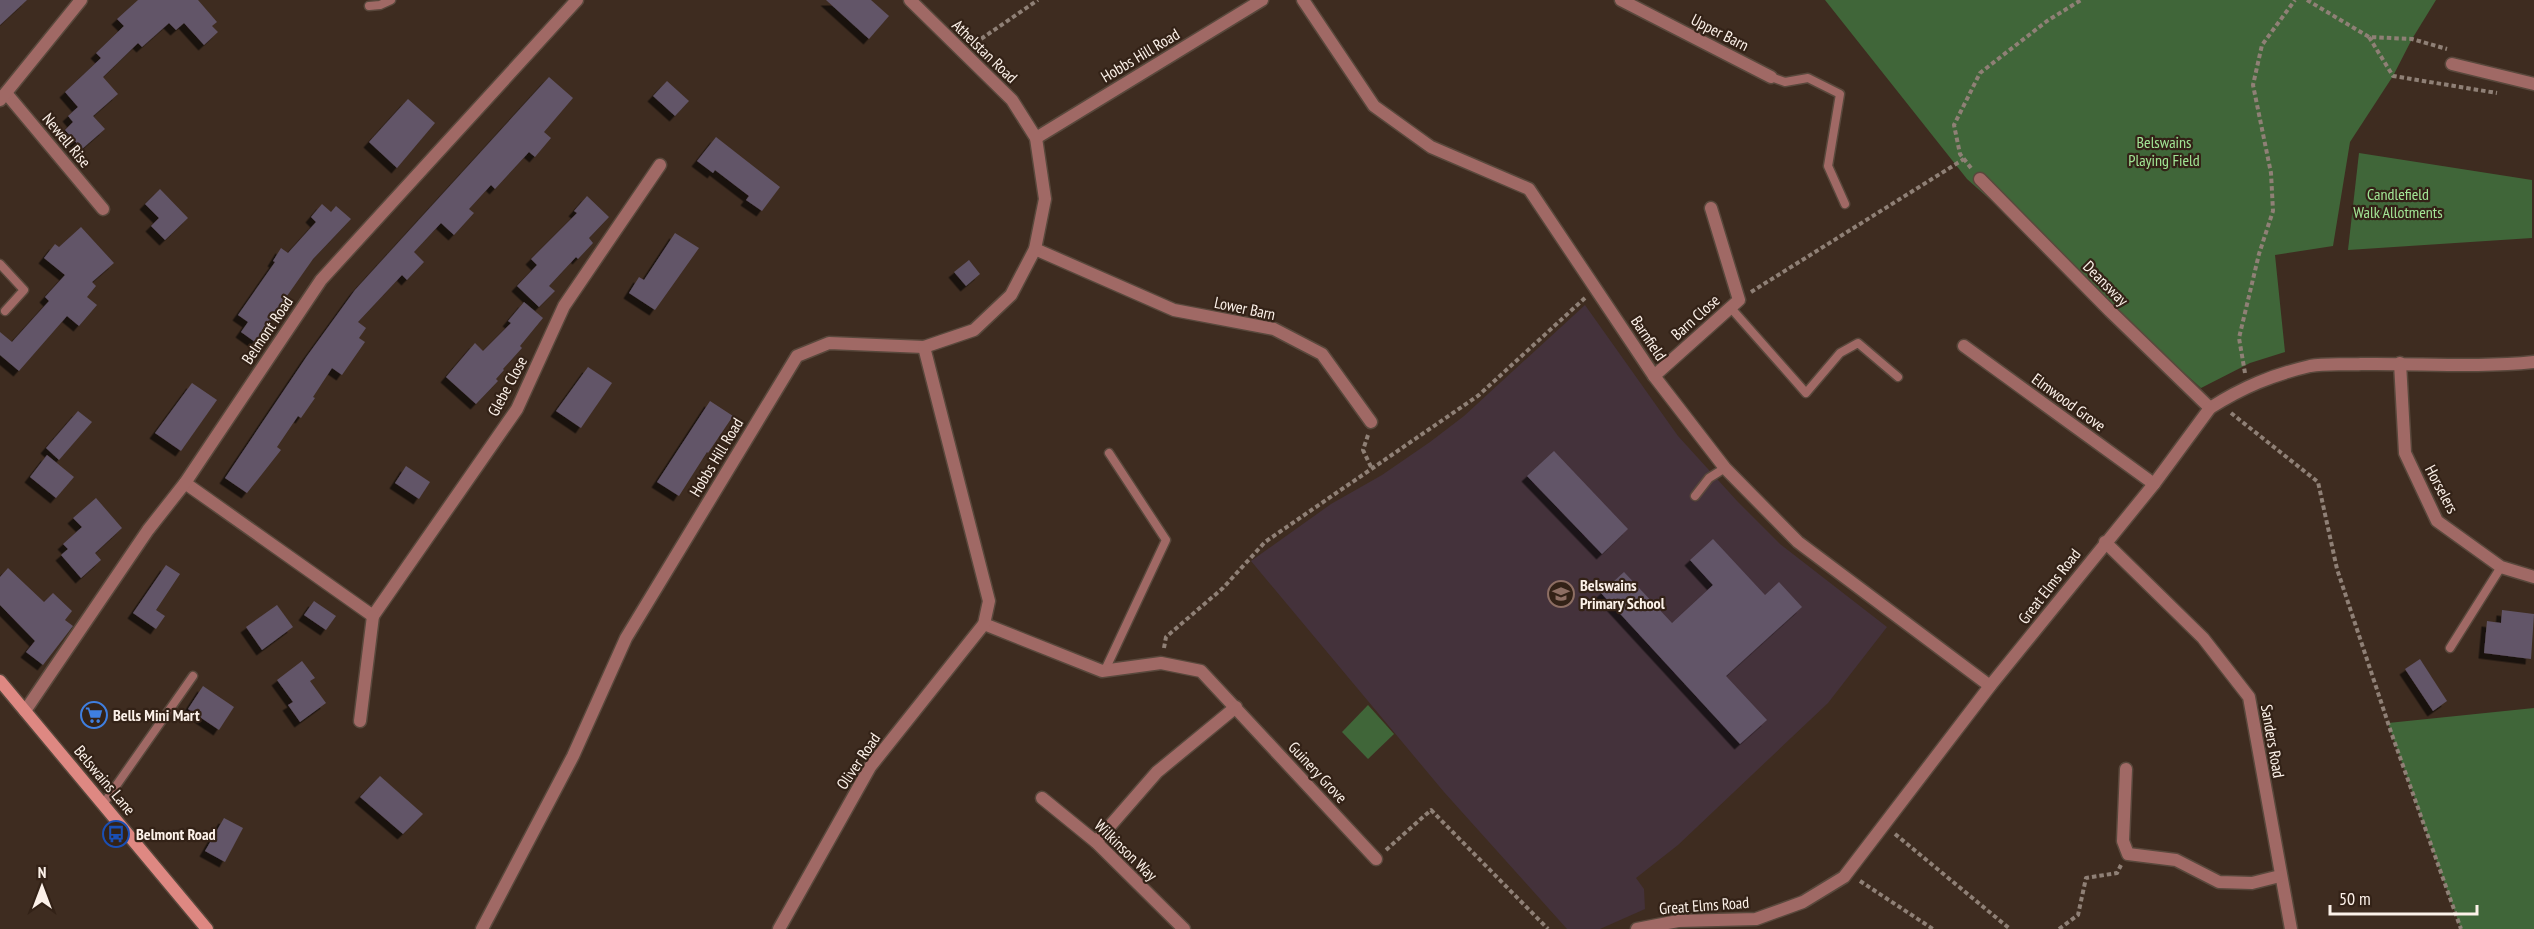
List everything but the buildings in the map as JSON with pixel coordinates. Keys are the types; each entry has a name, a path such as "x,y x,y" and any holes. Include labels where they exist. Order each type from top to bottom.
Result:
{"street":[{"path":"3,97 81,0"},
{"name":"Belmont Road","path":"26,711 148,530 185,483 321,280 577,0"},
{"name":"Athelstan Road","path":"910,0 1012,100"},
{"name":"Hobbs Hill Road","path":"1036,138 1262,0"},
{"name":"Barnfield","path":"1303,0 1374,106 1431,147 1529,189 1654,376 1725,468 1798,542 1990,686"},
{"name":"Upper Barn","path":"1622,0 1771,77"},
{"path":"2452,64 2534,84"},
{"name":"Newell Rise","path":"3,97 103,208"},
{"name":"Hobbs Hill Road","path":"482,929 573,756 626,638 797,356 829,343 924,347 974,330 1011,295 1035,249 1045,199 1036,138 1012,100"},
{"name":"Glebe Close","path":"360,721 373,616 517,409 564,306 660,165"},
{"name":"Deansway","path":"1980,179 2110,311 2214,406"},
{"name":"Barn Close","path":"1654,376 1735,304 1711,208"},
{"name":"Lower Barn","path":"1035,249 1174,310 1275,329 1322,354 1371,422"},
{"name":"Elmwood Grove","path":"1964,346 2154,484"},
{"path":"924,347 989,601 984,624 1105,670 1161,663"},
{"name":"Great Elms Road","path":"1636,929 1756,919 1803,902 1847,873 1990,686 2154,484 2214,406 2247,385 2312,366 2400,363 2508,365 2534,362"},
{"name":"Horselers","path":"2400,363 2405,453 2437,521 2500,567 2534,577"},
{"path":"185,483 373,616"},
{"name":"Sanders Road","path":"2105,542 2203,638 2249,697 2291,929"},
{"name":"Oliver Road","path":"779,929 870,767 984,624"},
{"name":"Guinery Grove","path":"1161,663 1201,671 1376,859"},
{"name":"Belswains Lane","path":"0,681 207,929"},
{"path":"1096,842 1157,772 1236,707"},
{"path":"2126,769 2122,841 2128,854 2176,860 2219,882 2252,883 2280,876"},
{"name":"Wilkinson Way","path":"1042,798 1096,842 1184,929"}],"lane":[{"path":"369,6 380,5 391,0"},
{"path":"1771,77 1785,82 1808,78 1840,94 1828,166 1845,204"},
{"path":"0,264 24,290 5,311"},
{"path":"1735,304 1806,393 1840,353 1858,343 1898,377"},
{"path":"1105,670 1166,540 1109,453"},
{"path":"1695,496 1709,478 1725,468"},
{"path":"2450,648 2500,567"},
{"path":"104,803 193,676"}],"path":[{"path":"962,51 1038,0"},
{"path":"1980,179 1960,154 1954,125 1980,73 2047,21 2081,0"},
{"path":"2247,385 2239,338 2259,254 2273,211 2271,172 2253,85 2262,45 2295,0"},
{"path":"2307,0 2369,37 2393,76"},
{"path":"2369,37 2412,39"},
{"path":"1735,304 1964,159"},
{"path":"1161,663 1166,637 1223,588 1265,542 1479,395 1596,288"},
{"path":"2214,406 2318,482 2337,569 2391,732 2461,929"},
{"path":"1371,422 1363,450 1372,469"},
{"path":"1376,859 1431,810 1548,929"},
{"path":"1884,825 2010,929"},
{"path":"2059,929 2078,915 2086,878 2117,873 2128,854"},
{"path":"1847,873 1934,929"}],"shaded area":[{"name":"Belswains Primary School","path":"1585,305 1678,436 1738,502 1780,544 1887,627 1828,703 1678,845 1636,878 1644,889 1645,909 1600,929 1567,929 1444,792 1251,561 1331,504 1382,475 1464,416"}],"green space":[{"name":"Belswains Playing Field","path":"1825,0 2436,0 2393,76 2350,142 2333,246 2275,255 2285,352 2250,363 2201,388 1967,179"},
{"name":"Candlefield Walk Allotments","path":"2359,153 2532,180 2532,238 2348,250"},
{"path":"1368,705 1394,734 1368,759 1342,732"},
{"path":"2534,708 2534,929 2461,929 2388,723"}],"place":[{"name":"Belswains Primary School","path":"1561,594"},
{"name":"Bells Mini Mart","path":"94,715"},
{"name":"Belmont Road","path":"116,834"}]}
